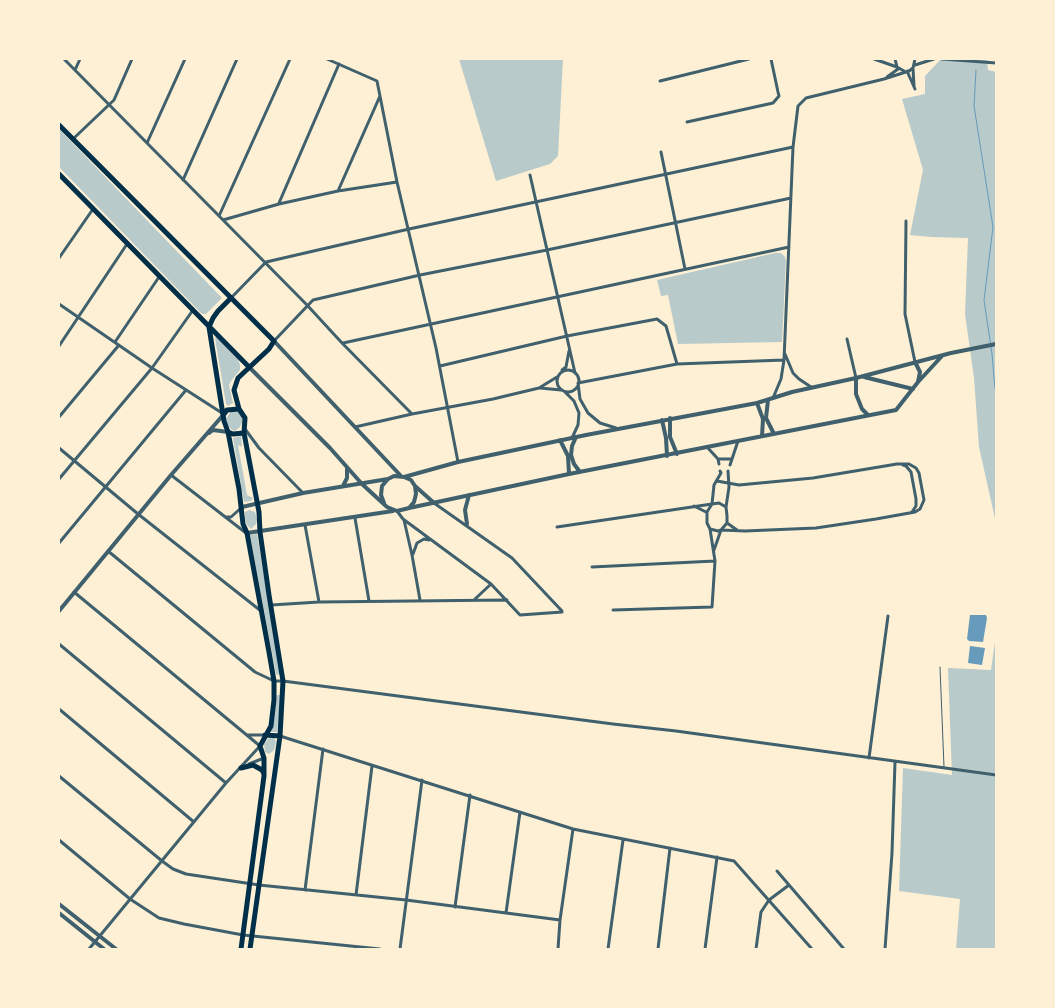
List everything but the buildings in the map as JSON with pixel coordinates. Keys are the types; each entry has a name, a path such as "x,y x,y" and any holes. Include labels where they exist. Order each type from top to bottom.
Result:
{"main road":[{"path":"59,125 274,340 269,349 238,378 234,385 236,401 245,418 244,431 260,523 283,681 280,736 250,949"},
{"path":"59,176 249,367"},
{"path":"232,298 218,311 210,327 224,421 228,432 242,507 243,524 274,681 271,726 260,746 264,758 264,776 241,949"},
{"path":"224,414 227,410 239,409"},
{"path":"228,432 233,434 244,431"},
{"path":"265,736 280,736"},
{"path":"264,758 273,757 277,754"},
{"path":"242,768 253,765 262,770 264,776"}],"street":[{"path":"64,59 266,262 412,414"},
{"path":"75,70 80,59"},
{"path":"73,139 114,100 132,59"},
{"path":"147,143 185,59"},
{"path":"183,180 237,59"},
{"path":"219,216 290,59"},
{"path":"327,59 377,81 397,182 440,366 458,462"},
{"path":"660,80 749,59"},
{"path":"687,122 769,104 777,100 778,92 771,59"},
{"path":"876,59 905,72 914,88 915,59"},
{"path":"895,59 897,68"},
{"path":"773,398 781,379 785,352 793,147 798,106 802,100 884,79 934,59"},
{"path":"942,59 996,62"},
{"path":"279,204 339,64"},
{"path":"884,79 897,68"},
{"path":"338,191 380,96"},
{"path":"232,298 266,262 409,229 793,147"},
{"path":"661,152 664,175 685,269"},
{"path":"530,174 578,383 580,399 588,413 600,423 617,429"},
{"path":"223,220 279,204 338,191 397,182"},
{"path":"249,367 362,484 396,511 403,519 491,584 520,615 562,612 512,558 467,524 433,502 410,480 402,476 274,340 313,300 791,198"},
{"path":"59,258 93,209"},
{"path":"906,221 905,314 915,362 920,372 918,382"},
{"path":"59,346 127,244"},
{"path":"342,343 789,247"},
{"path":"115,342 160,277"},
{"path":"59,304 152,368 224,414 204,435 59,611"},
{"path":"59,479 152,368 193,310"},
{"path":"440,366 567,336 657,319 666,326 677,364"},
{"path":"847,339 856,378 856,394 862,409 868,415"},
{"path":"224,517 231,517 242,507 304,493 388,479 394,476 402,476 574,437 757,403 944,354 996,344"},
{"path":"59,417 119,345"},
{"path":"355,427 539,388 557,377 566,367 569,357 569,346"},
{"path":"785,352 789,367 794,374 812,388"},
{"path":"171,475 246,533 355,518 896,410 918,382 944,354"},
{"path":"539,388 572,391 578,383 677,364 784,360"},
{"path":"561,371 568,369 575,372"},
{"path":"862,376 913,389"},
{"path":"557,377 557,384 574,401 579,412 572,455 574,464 580,472"},
{"path":"59,543 186,390"},
{"path":"768,400 766,418 774,434"},
{"path":"757,403 763,419 762,436"},
{"path":"670,418 670,437 677,454"},
{"path":"662,420 667,456"},
{"path":"204,435 213,430 228,432"},
{"path":"244,431 304,493"},
{"path":"560,440 568,456 569,474"},
{"path":"730,465 738,441"},
{"path":"707,447 718,459 719,464"},
{"path":"59,448 138,514 261,611"},
{"path":"718,459 732,459"},
{"path":"897,464 906,466 911,472 917,502 910,514"},
{"path":"710,529 715,531 738,531 816,528 910,514 920,509 924,500 919,473 916,468 909,464 897,464 813,478 739,485 717,481"},
{"path":"343,486 347,478 347,467"},
{"path":"612,610 712,607 715,561 706,512 712,504 713,493 721,473 720,471"},
{"path":"714,550 721,530 727,523 728,471"},
{"path":"384,503 381,495 382,486 388,479"},
{"path":"409,508 414,502 415,486"},
{"path":"467,524 466,510 470,495"},
{"path":"557,527 693,506 719,504 726,507"},
{"path":"693,506 706,512"},
{"path":"355,518 369,601"},
{"path":"403,519 420,600"},
{"path":"727,523 738,531"},
{"path":"306,525 319,602"},
{"path":"412,555 420,540 431,540"},
{"path":"108,551 255,672 274,681 676,731 996,775"},
{"path":"592,567 715,561"},
{"path":"474,599 491,584"},
{"path":"74,592 260,746 242,768 226,783 89,949"},
{"path":"271,605 319,602 507,600"},
{"path":"869,758 888,616"},
{"path":"59,644 226,783"},
{"path":"59,709 194,822"},
{"path":"246,735 265,736"},
{"path":"280,736 573,829 734,861 812,949"},
{"path":"305,890 323,749"},
{"path":"242,768 264,758"},
{"path":"885,949 892,853 895,762"},
{"path":"356,894 372,766"},
{"path":"59,776 162,861 186,874 250,884 356,894 560,920"},
{"path":"400,949 422,780"},
{"path":"455,907 470,795"},
{"path":"506,913 520,812"},
{"path":"558,949 560,920 573,829"},
{"path":"59,840 130,900 159,918 243,934 380,949"},
{"path":"608,949 623,840"},
{"path":"658,949 670,848"},
{"path":"706,949 717,857"},
{"path":"777,871 844,949"},
{"path":"756,949 761,912 769,900 789,885"},
{"path":"59,904 116,949"},
{"path":"59,913 104,949"}],"lane":[{"path":"940,667 944,768"}],"shaded area":[{"path":"459,59 563,59 558,156 550,164 496,181"},
{"path":"941,59 987,59 988,70 996,72 996,523 979,447 974,378 965,314 968,238 910,235 923,170 902,99 925,94 925,76"},
{"path":"59,129 222,298 206,314 202,314 59,167"},
{"path":"781,253 786,261 782,342 678,344 668,295 661,296 657,280"},
{"path":"217,337 238,359 240,365 240,370 229,385 233,403 228,406 226,404 215,338"},
{"path":"231,411 236,411 243,420 240,427 235,431 226,423 226,419"},
{"path":"241,436 242,447 238,445 247,495 253,498 251,501 244,502 233,438"},
{"path":"249,510 255,512 257,520 251,529 245,519 245,512"},
{"path":"257,534 279,675 276,674 250,535"},
{"path":"996,635 996,949 956,949 960,899 899,891 903,768 952,775 948,668 991,670"},
{"path":"277,695 280,695 280,707 277,732 271,732 275,716"},
{"path":"269,738 274,738 276,742 274,750 269,754 265,752 264,744"}],"water":[{"path":"970,615 986,615 983,642 969,641 967,639"},
{"path":"970,646 985,648 982,665 968,663"}],"waterway":[{"path":"976,70 974,106 993,227 984,300 995,389"}]}
